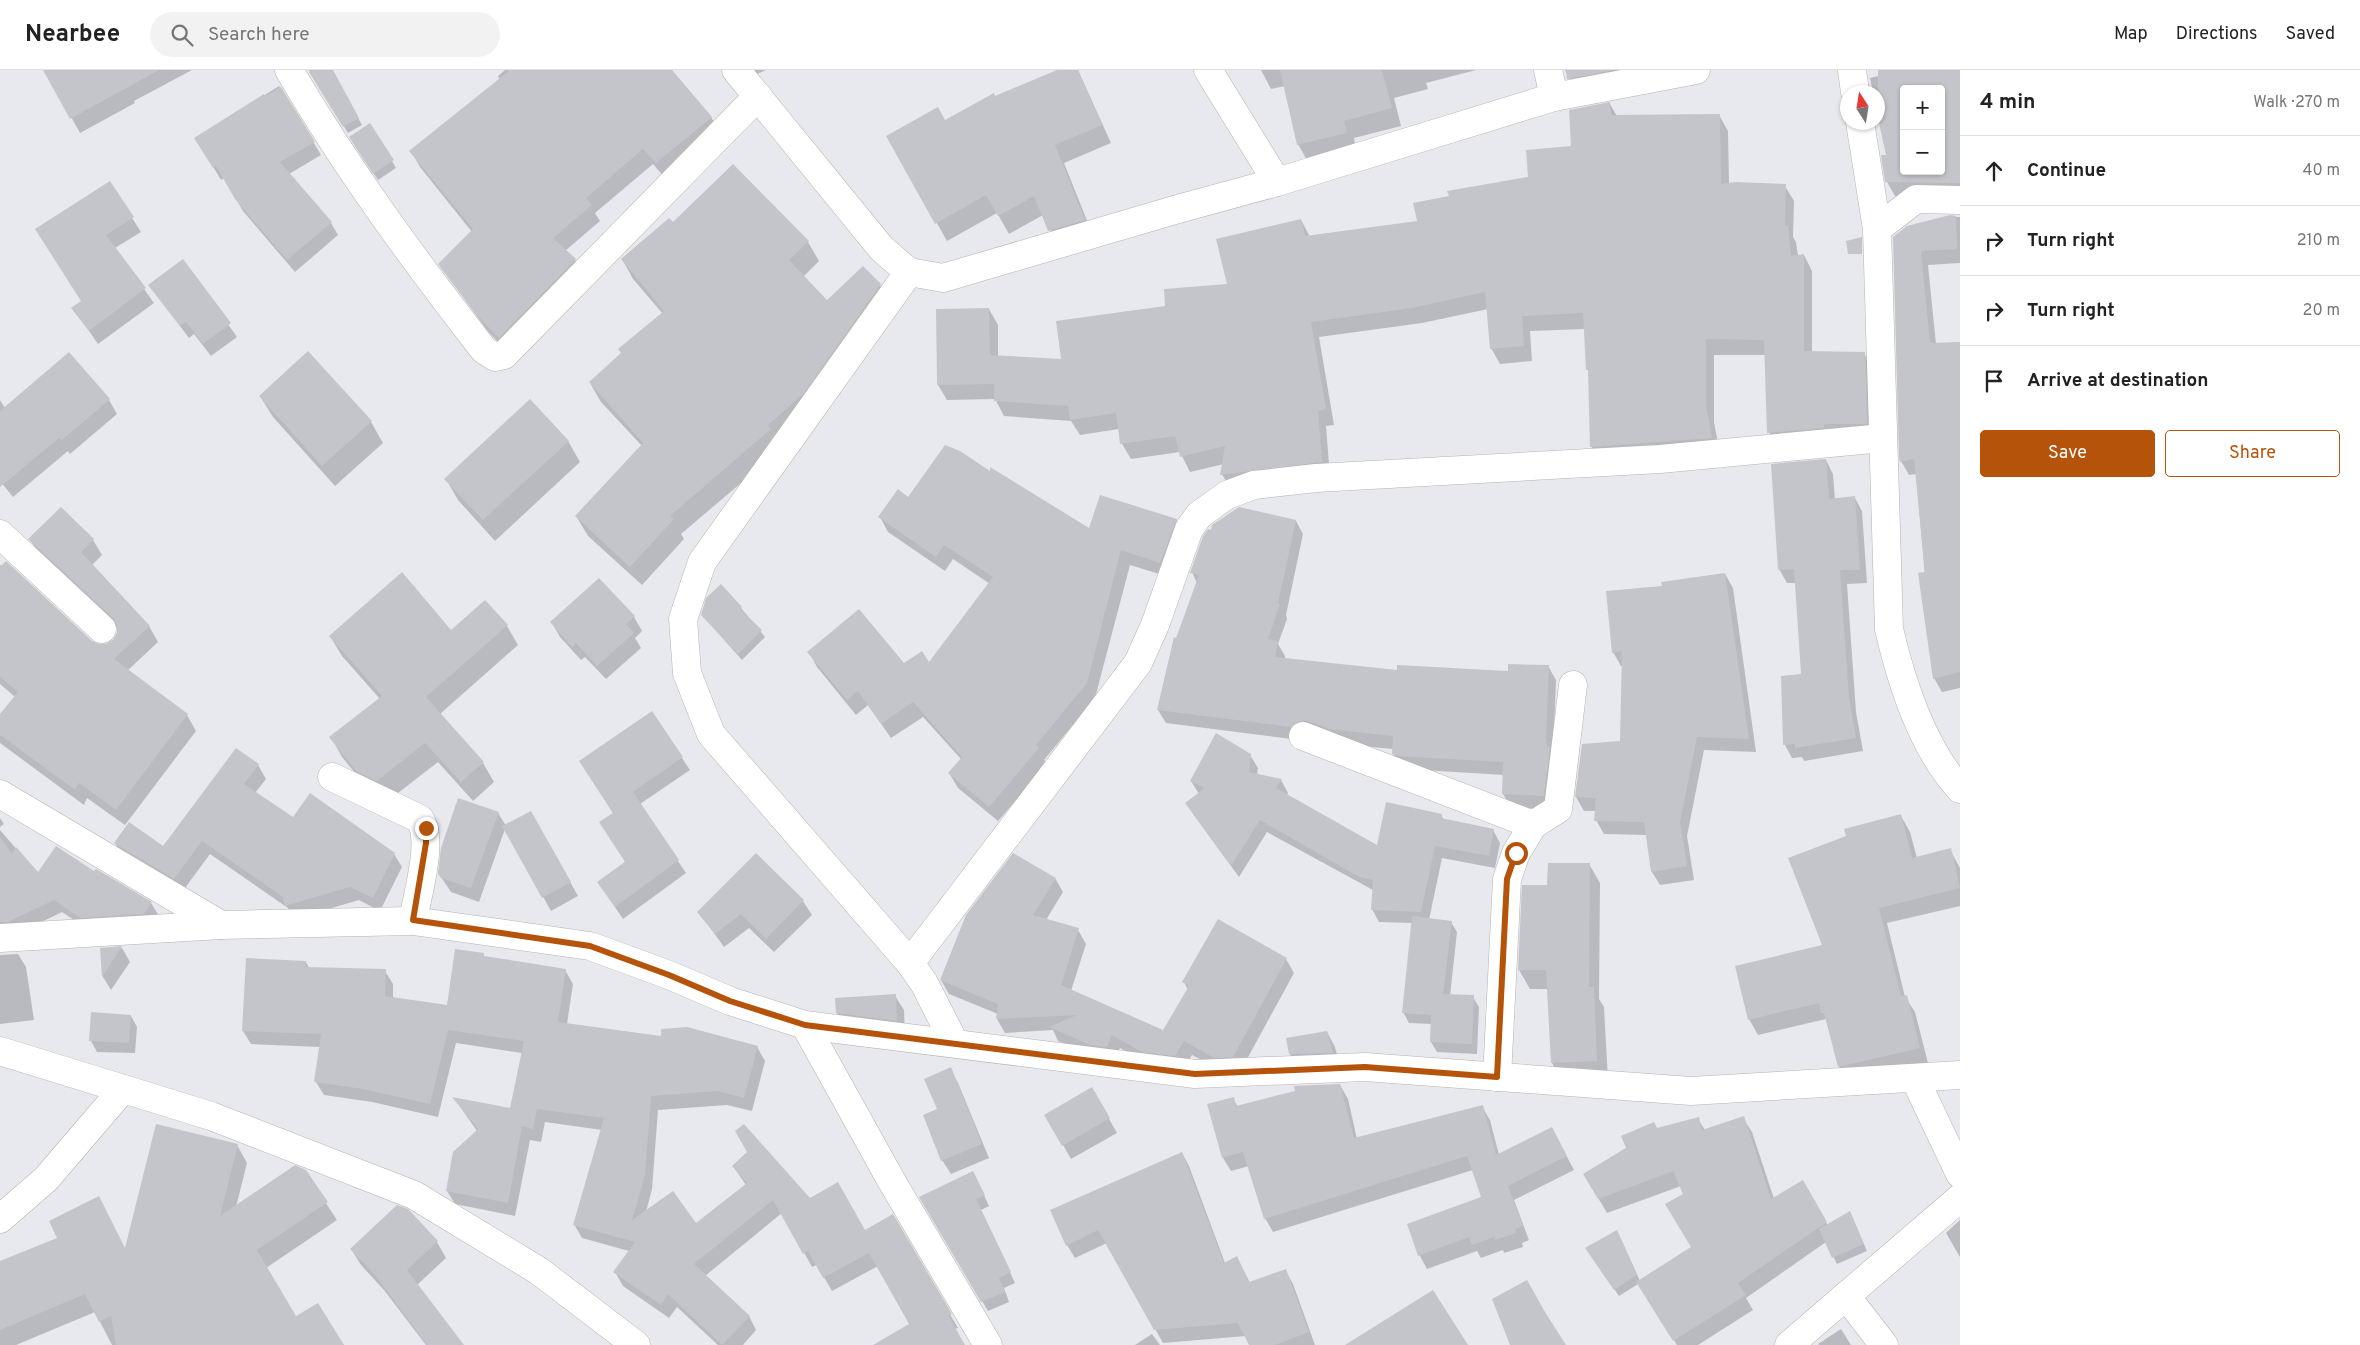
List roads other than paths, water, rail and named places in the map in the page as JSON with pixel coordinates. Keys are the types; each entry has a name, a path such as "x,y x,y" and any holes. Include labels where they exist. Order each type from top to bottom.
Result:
{"street":[{"path":"289,70 328,136 398,239 484,350 495,357 504,355 758,96"},
{"path":"736,70 882,249 909,272 943,278 1178,209 1278,182 1554,98 1696,70"},
{"path":"1208,70 1278,182"},
{"path":"1548,70 1554,98"},
{"path":"1852,70 1854,85"},
{"path":"1861,130 1877,229 1889,629 1900,677 1926,736 1960,789"},
{"path":"1877,229 1916,199 1960,200"},
{"path":"909,272 702,562 683,619 687,673 711,734 910,963 924,982 954,1042"},
{"path":"910,963 1138,663 1155,625 1189,529 1199,515 1228,495 1254,485 1316,478 1660,459 1883,438"},
{"path":"0,534 102,629"},
{"path":"1497,1077 1507,879 1516,853 1533,825 1558,809 1573,685"},
{"path":"1303,736 1533,825"},
{"path":"332,777 420,819 426,828 426,843 413,920"},
{"path":"0,794 222,925"},
{"path":"0,938 222,925 413,920 590,946 669,975 730,1001 805,1025 954,1042 1111,1065 1195,1074 1365,1067 1691,1091 1960,1075"},
{"path":"805,1025 891,1180 988,1345"},
{"path":"0,1050 211,1116 414,1195 539,1272 636,1345"},
{"path":"1915,1079 1960,1174"},
{"path":"0,1219 46,1179 123,1088"},
{"path":"1789,1345 1960,1198"},
{"path":"1846,1296 1884,1345"}]}
